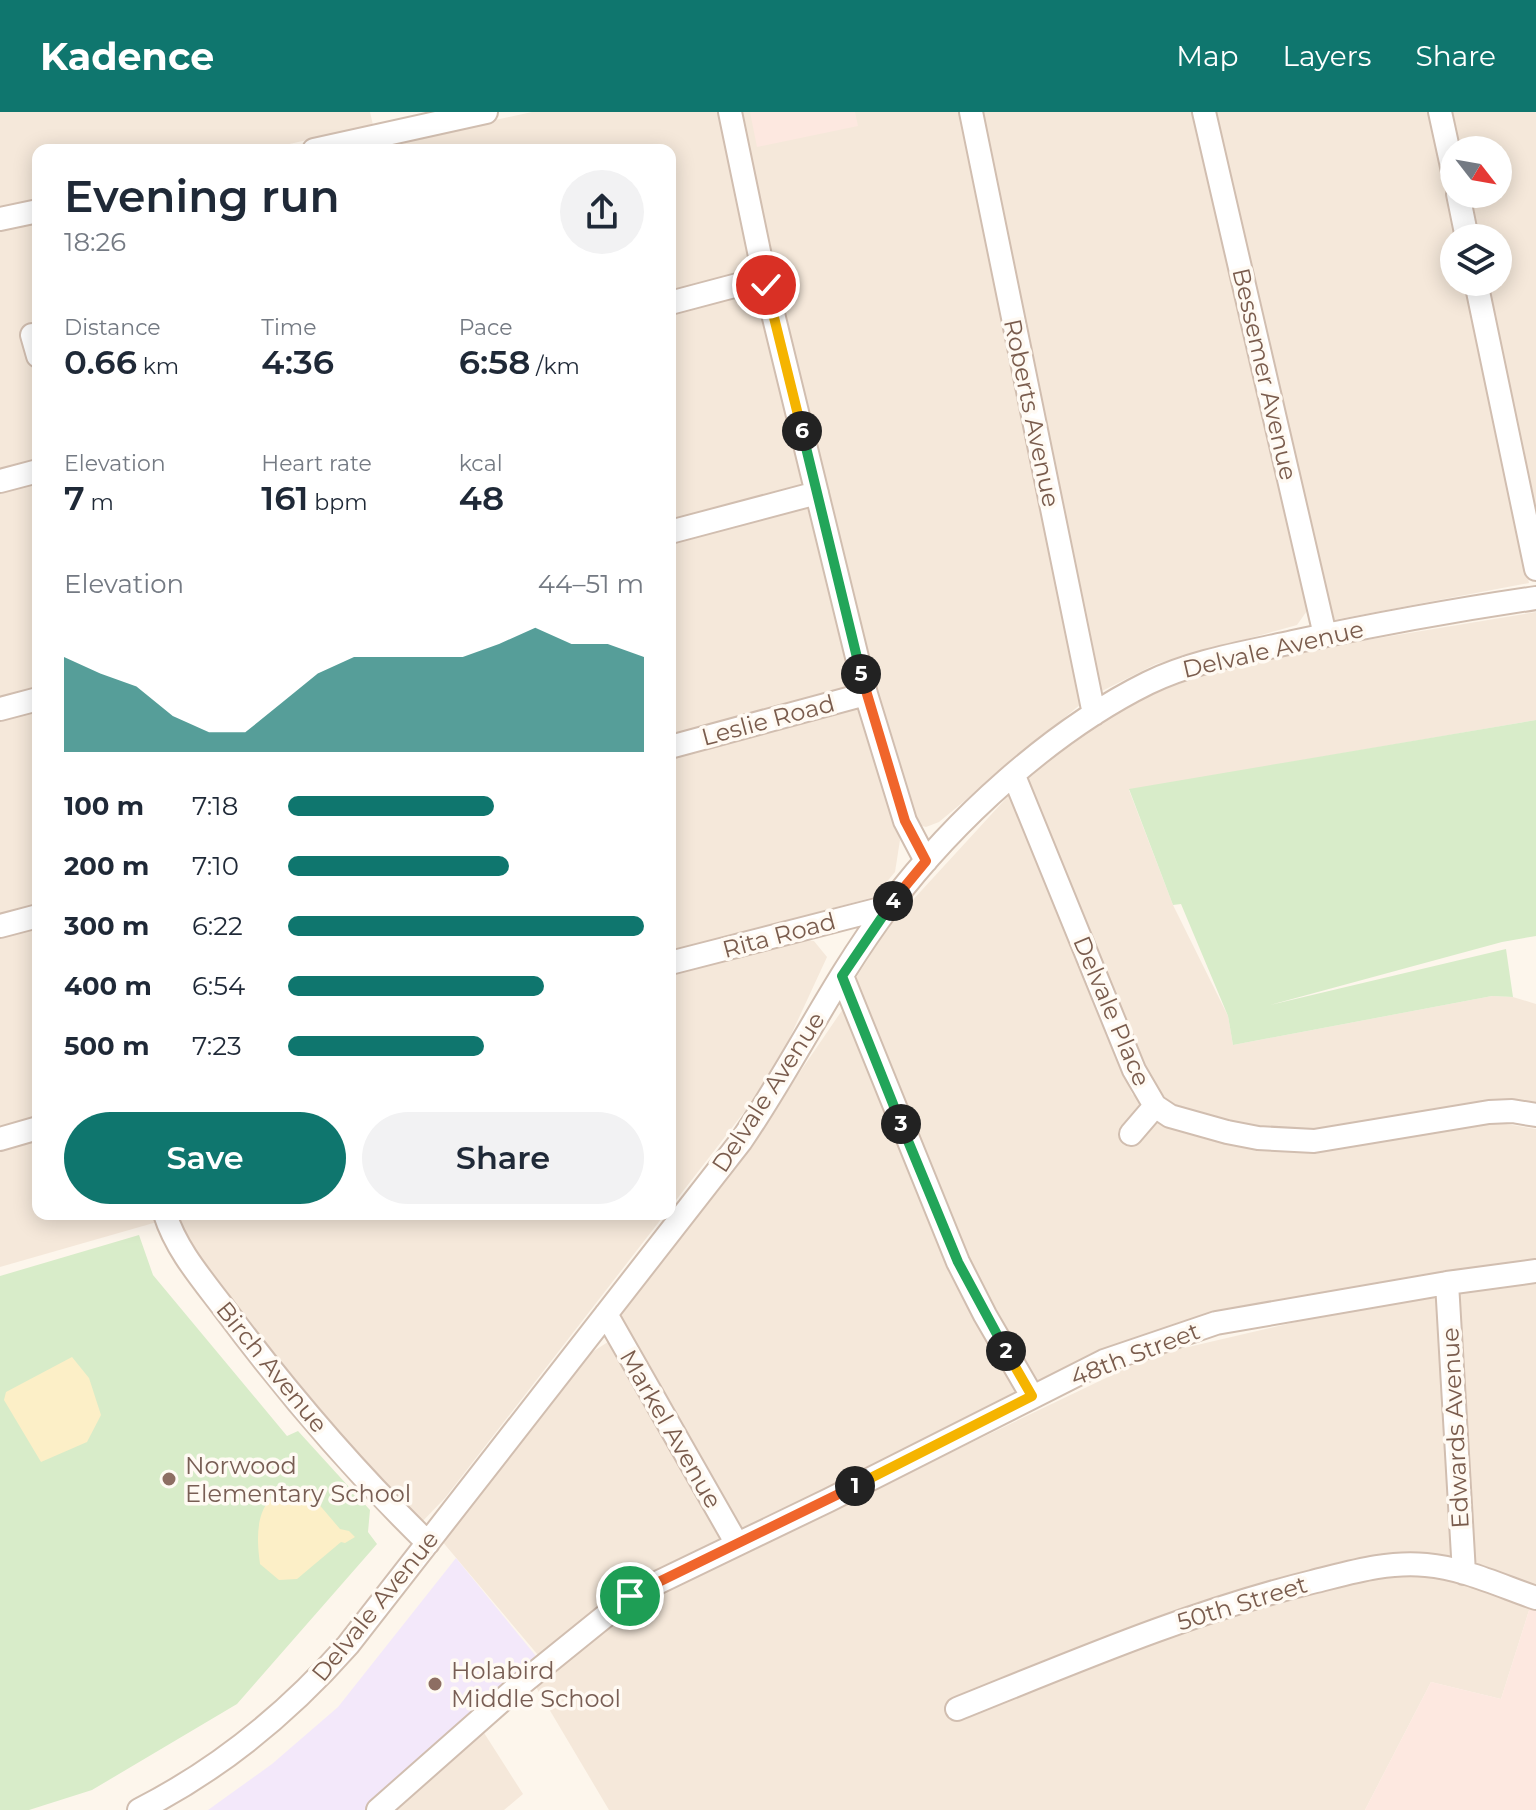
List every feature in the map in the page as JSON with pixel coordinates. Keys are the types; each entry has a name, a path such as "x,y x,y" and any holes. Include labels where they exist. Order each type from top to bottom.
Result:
{"street":[{"path":"379,112 384,134"},
{"path":"340,144 486,112"},
{"path":"730,112 764,278 866,694 905,821 926,861"},
{"name":"Roberts Avenue","path":"971,112 1094,714"},
{"name":"Bessemer Avenue","path":"1204,112 1325,635"},
{"path":"1440,112 1445,136"},
{"path":"0,219 32,212"},
{"path":"676,301 764,278"},
{"path":"1479,296 1536,569"},
{"path":"0,481 32,473"},
{"path":"676,530 817,493"},
{"name":"Delvale Avenue","path":"139,1810 240,1748 288,1708 348,1645 741,1141 888,907 926,861 1040,752 1094,714 1149,683 1192,666 1325,635 1452,610 1536,598"},
{"name":"Leslie Road","path":"676,745 866,694"},
{"path":"0,709 32,701"},
{"name":"Delvale Place","path":"1014,776 1134,1070 1155,1106 1170,1116 1227,1132 1286,1141 1339,1138 1489,1112 1512,1111 1536,1115"},
{"name":"Rita Road","path":"676,961 888,907"},
{"path":"0,926 32,918"},
{"path":"842,976 958,1262 1032,1396"},
{"path":"1131,1134 1155,1106"},
{"path":"0,1139 32,1130"},
{"name":"Birch Avenue","path":"168,1220 182,1250 239,1329 347,1458 428,1543"},
{"name":"48th Street","path":"378,1810 515,1689 630,1596 1104,1361 1216,1323 1447,1283 1536,1271"},
{"name":"Edwards Avenue","path":"1447,1283 1464,1573"},
{"name":"Markel Avenue","path":"606,1314 737,1544"},
{"name":"50th Street","path":"957,1709 1190,1618 1288,1588 1387,1566 1427,1565 1464,1573 1536,1598"}],"shaded area":[{"path":"0,112 370,112 373,125 289,144 32,144 32,201 0,209"},
{"path":"532,112 721,112 755,273 676,294 676,144 385,144"},
{"path":"736,112 965,112 1081,704 939,822 926,827 910,823 901,800"},
{"path":"750,112 855,112 858,126 757,147"},
{"path":"978,112 1197,112 1309,608 1297,625 1156,664 1100,692"},
{"path":"1215,112 1429,112 1440,163 1440,208 1450,208 1453,224 1440,224 1440,296 1468,296 1529,583 1328,621"},
{"path":"1451,112 1536,112 1536,538 1488,296 1512,296 1512,224 1473,224 1470,208 1512,208 1512,136 1455,136"},
{"path":"32,221 32,466 0,474 0,229"},
{"path":"766,285 804,486 676,520 676,309"},
{"path":"32,480 32,693 0,702 0,488"},
{"path":"811,502 857,691 676,739 676,536"},
{"path":"1536,612 1536,720 1129,790 1173,905 1228,1016 1233,1045 1492,996 1513,997 1536,1004 1536,1108 1291,1133 1198,1117 1169,1102 1149,1077 1026,778 1090,729 1167,684 1258,658"},
{"path":"32,706 32,909 0,917 0,715"},
{"path":"861,706 900,840 895,872 874,897 676,950 676,754"},
{"path":"1011,793 1132,1094 1177,1129 1205,1139 1297,1149 1500,1123 1536,1129 1536,1592 1454,1579 1532,1601 1501,1699 1431,1682 1365,1810 609,1810 533,1682 630,1606 1154,1355 1420,1293 1151,1337 1034,1388 975,1280 854,981 888,927"},
{"path":"32,924 32,1122 0,1130 0,932"},
{"path":"790,938 814,941 827,957 772,1076 676,1200 676,968"},
{"path":"845,1006 1022,1397 741,1538 616,1319 735,1167"},
{"path":"32,1140 32,1220 157,1222 0,1267 0,1148"},
{"path":"660,1220 445,1498 419,1525 250,1329 175,1222"},
{"path":"611,1340 728,1543 543,1661 441,1540 583,1358"},
{"name":"Holabird Middle School","path":"456,1558 540,1661 369,1810 208,1810 272,1764 338,1707"},
{"path":"1532,1601 1536,1603 1536,1810 1365,1810 1431,1682 1501,1699"},
{"path":"479,1725 523,1794 504,1810 384,1810"}],"green space":[{"path":"1536,720 1536,936 1502,942 1270,1005 1506,949 1513,997 1492,996 1233,1045 1228,1016 1181,904 1173,905 1129,789"},
{"name":"Norwood Elementary School","path":"139,1235 153,1275 287,1436 298,1431 370,1510 368,1532 377,1544 237,1704 92,1790 29,1810 0,1810 0,1276"}],"sand":[{"path":"72,1357 89,1378 101,1415 87,1442 41,1462 4,1400 6,1392"},
{"path":"286,1487 305,1488 340,1529 349,1531 355,1537 341,1542 297,1579 279,1580 260,1564 258,1531 268,1501"}],"place":[{"name":"Norwood Elementary School","path":"169,1479"},
{"name":"Holabird Middle School","path":"435,1684"}],"route":[{"path":"630,1596 829,1500 1032,1396 958,1262 842,976 888,907 926,861 910,835 866,694 766,285"}]}
